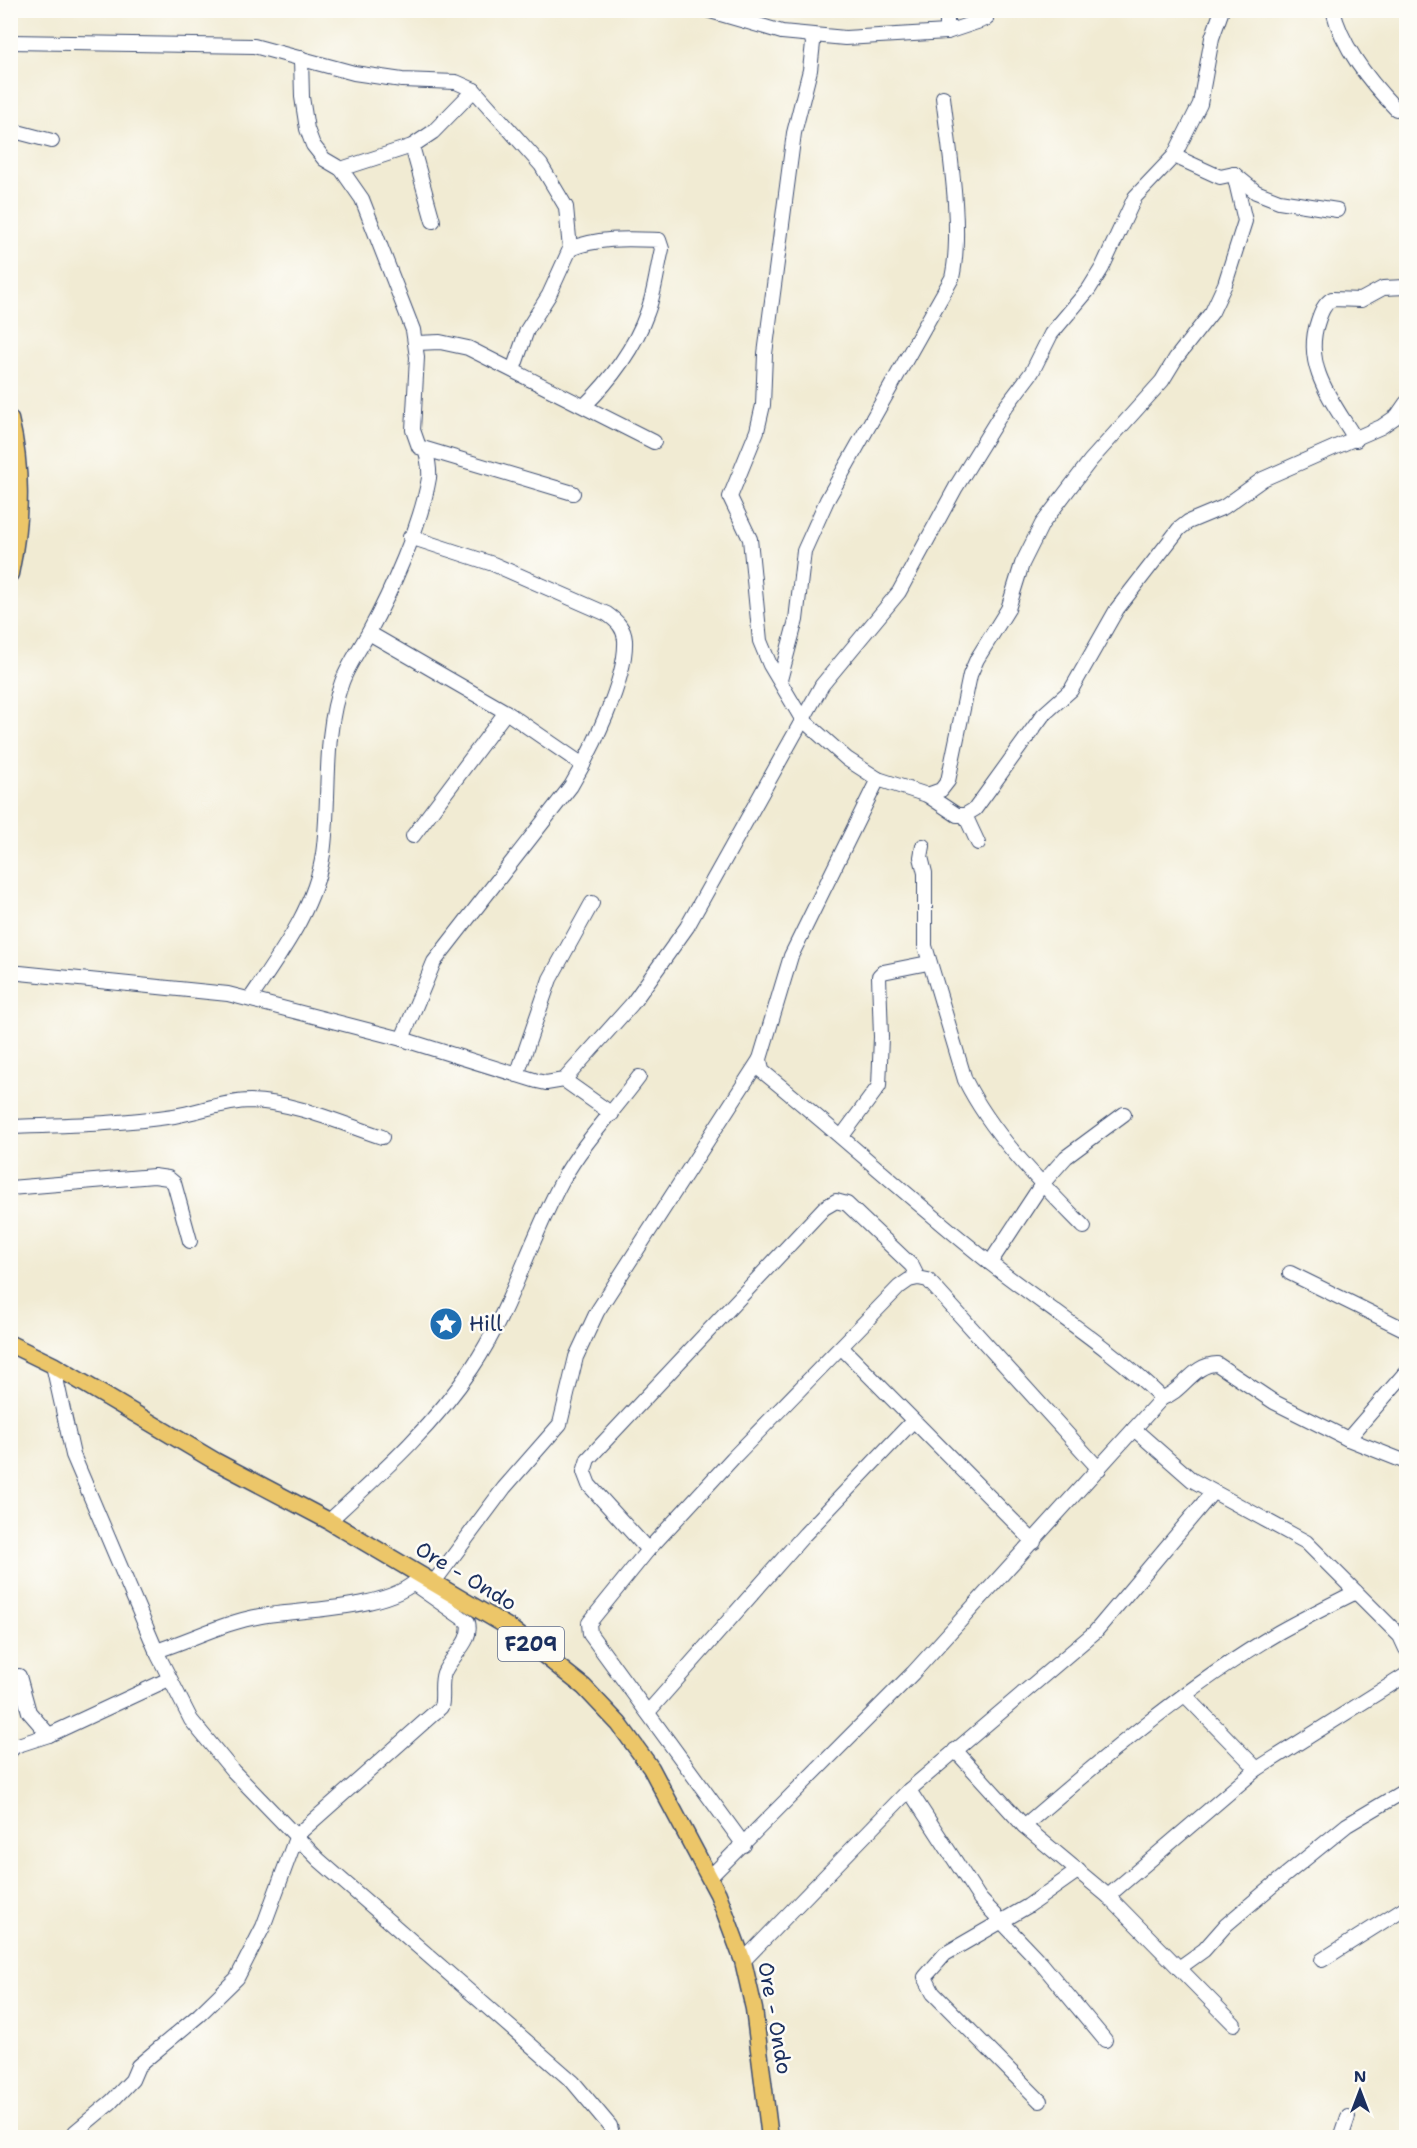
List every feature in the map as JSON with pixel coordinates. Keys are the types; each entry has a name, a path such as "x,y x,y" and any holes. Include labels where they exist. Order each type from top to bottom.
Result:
{"main road":[{"path":"10,419 18,451 10,574"},
{"name":"F209","path":"10,1334 47,1362"},
{"name":"F209","path":"10,1344 47,1362"},
{"name":"Ore - Ondo","path":"47,1362 215,1461 329,1521 423,1581 510,1628 584,1686 619,1724 651,1768 711,1876 743,1961 754,2009 770,2138"}],"street":[{"path":"707,10 782,32 845,38 947,32 986,19"},
{"path":"947,10 947,32"},
{"path":"10,972 202,990 250,999 402,1039 546,1083 564,1080 632,1004 687,927 822,685 899,592 956,487 1005,409 1032,372 1051,334 1098,275 1135,197 1174,156 1200,104 1212,38 1222,10"},
{"path":"1333,10 1336,21 1362,70 1396,109"},
{"path":"812,35 810,70 798,113 768,333 763,405 757,430 730,497 750,539 760,641 770,665 802,719 847,759 878,779 927,795 957,815 965,815 975,809 1043,715 1071,690 1117,609 1179,530 1188,522 1224,507 1263,479 1402,418 1407,403"},
{"path":"10,42 254,46 354,73 402,80 456,82 474,90 541,165 555,185 566,207 570,249 549,296 527,330 513,370"},
{"path":"301,58 307,129 313,145 324,159 341,169 362,199 416,343 413,430 419,447 426,451 573,493"},
{"path":"341,169 412,146 433,132 474,90"},
{"path":"780,680 796,620 804,551 827,500 952,278 956,262 952,171 943,97"},
{"path":"10,130 52,141"},
{"path":"412,146 433,221"},
{"path":"1174,156 1220,177 1234,174"},
{"path":"1234,174 1256,192 1279,201 1337,210"},
{"path":"927,795 941,790 948,781 970,675 976,658 1008,609 1022,564 1042,524 1090,461 1144,403 1212,312 1225,284 1245,221 1234,174"},
{"path":"570,249 586,242 646,239 659,240 662,249 648,310 640,329 606,382 585,405"},
{"path":"1356,440 1319,379 1313,350 1315,331 1326,303 1332,299 1361,300 1383,288 1407,287"},
{"path":"416,343 440,342 461,346 585,405 654,442"},
{"path":"250,999 289,941 316,884 323,856 331,731 336,705 342,683 392,585 410,537 429,478 426,451"},
{"path":"402,1039 434,962 571,786 583,765 621,671 625,639 619,622 607,615 493,564 410,537"},
{"path":"369,633 506,711 583,765"},
{"path":"413,836 506,711"},
{"path":"156,1651 260,1616 332,1610 401,1593 423,1581 560,1424 576,1357 597,1312 760,1059 790,956 878,779"},
{"path":"965,815 978,843"},
{"path":"923,846 921,857 925,873 923,932 928,963 965,1080 979,1104 1042,1184 1084,1227"},
{"path":"517,1075 550,979 592,903"},
{"path":"842,1136 879,1086 882,1037 879,976 883,972 928,963"},
{"path":"760,1059 762,1071 842,1136 990,1263 1133,1370 1162,1398"},
{"path":"329,1521 390,1465 423,1430 472,1368 507,1303 563,1178 639,1077"},
{"path":"564,1080 612,1114"},
{"path":"10,1127 128,1122 209,1110 233,1102 252,1101 279,1105 382,1137"},
{"path":"990,1263 1042,1184 1066,1157 1124,1114"},
{"path":"10,1188 154,1176 168,1178 174,1183 190,1241"},
{"path":"648,1550 589,1485 584,1472 588,1460 825,1208 836,1201 847,1204 912,1266 918,1278"},
{"path":"1290,1273 1407,1330"},
{"path":"744,1845 590,1634 589,1623 648,1550 733,1458 899,1287 918,1278 928,1280 956,1308 1099,1469"},
{"path":"842,1348 912,1422 1034,1542"},
{"path":"47,1362 73,1455 156,1651 191,1720 233,1771 319,1860 573,2082 610,2126 613,2138"},
{"path":"711,1876 913,1673 1162,1398 1173,1395 1202,1367 1217,1364 1274,1402 1348,1438 1407,1462"},
{"path":"1348,1438 1407,1372"},
{"path":"648,1712 805,1534 912,1422"},
{"path":"1134,1429 1170,1463 1212,1493 1306,1542 1400,1636 1407,1649"},
{"path":"743,1961 909,1790 1095,1632 1212,1493"},
{"path":"75,2132 111,2102 132,2080 138,2066 199,2015 237,1978 263,1927 297,1835 441,1707 444,1675 465,1643 470,1631 468,1622 423,1581"},
{"path":"1024,1826 1127,1740 1186,1696 1278,1632 1356,1592"},
{"path":"1108,1896 1257,1769 1407,1675"},
{"path":"19,1676 29,1712 49,1735"},
{"path":"10,1751 15,1746 49,1735 170,1679"},
{"path":"1186,1696 1257,1769"},
{"path":"955,1750 1024,1826 1108,1896 1234,2024"},
{"path":"909,1790 980,1899 1003,1920 1105,2040"},
{"path":"1179,1968 1204,1950 1226,1925 1347,1825 1407,1790"},
{"path":"1040,2101 926,1984 928,1971 945,1954 1028,1906 1079,1870"},
{"path":"1322,1960 1407,1907"},
{"path":"1341,2138 1348,2116"}],"place":[{"name":"Hill","path":"446,1324"}]}
